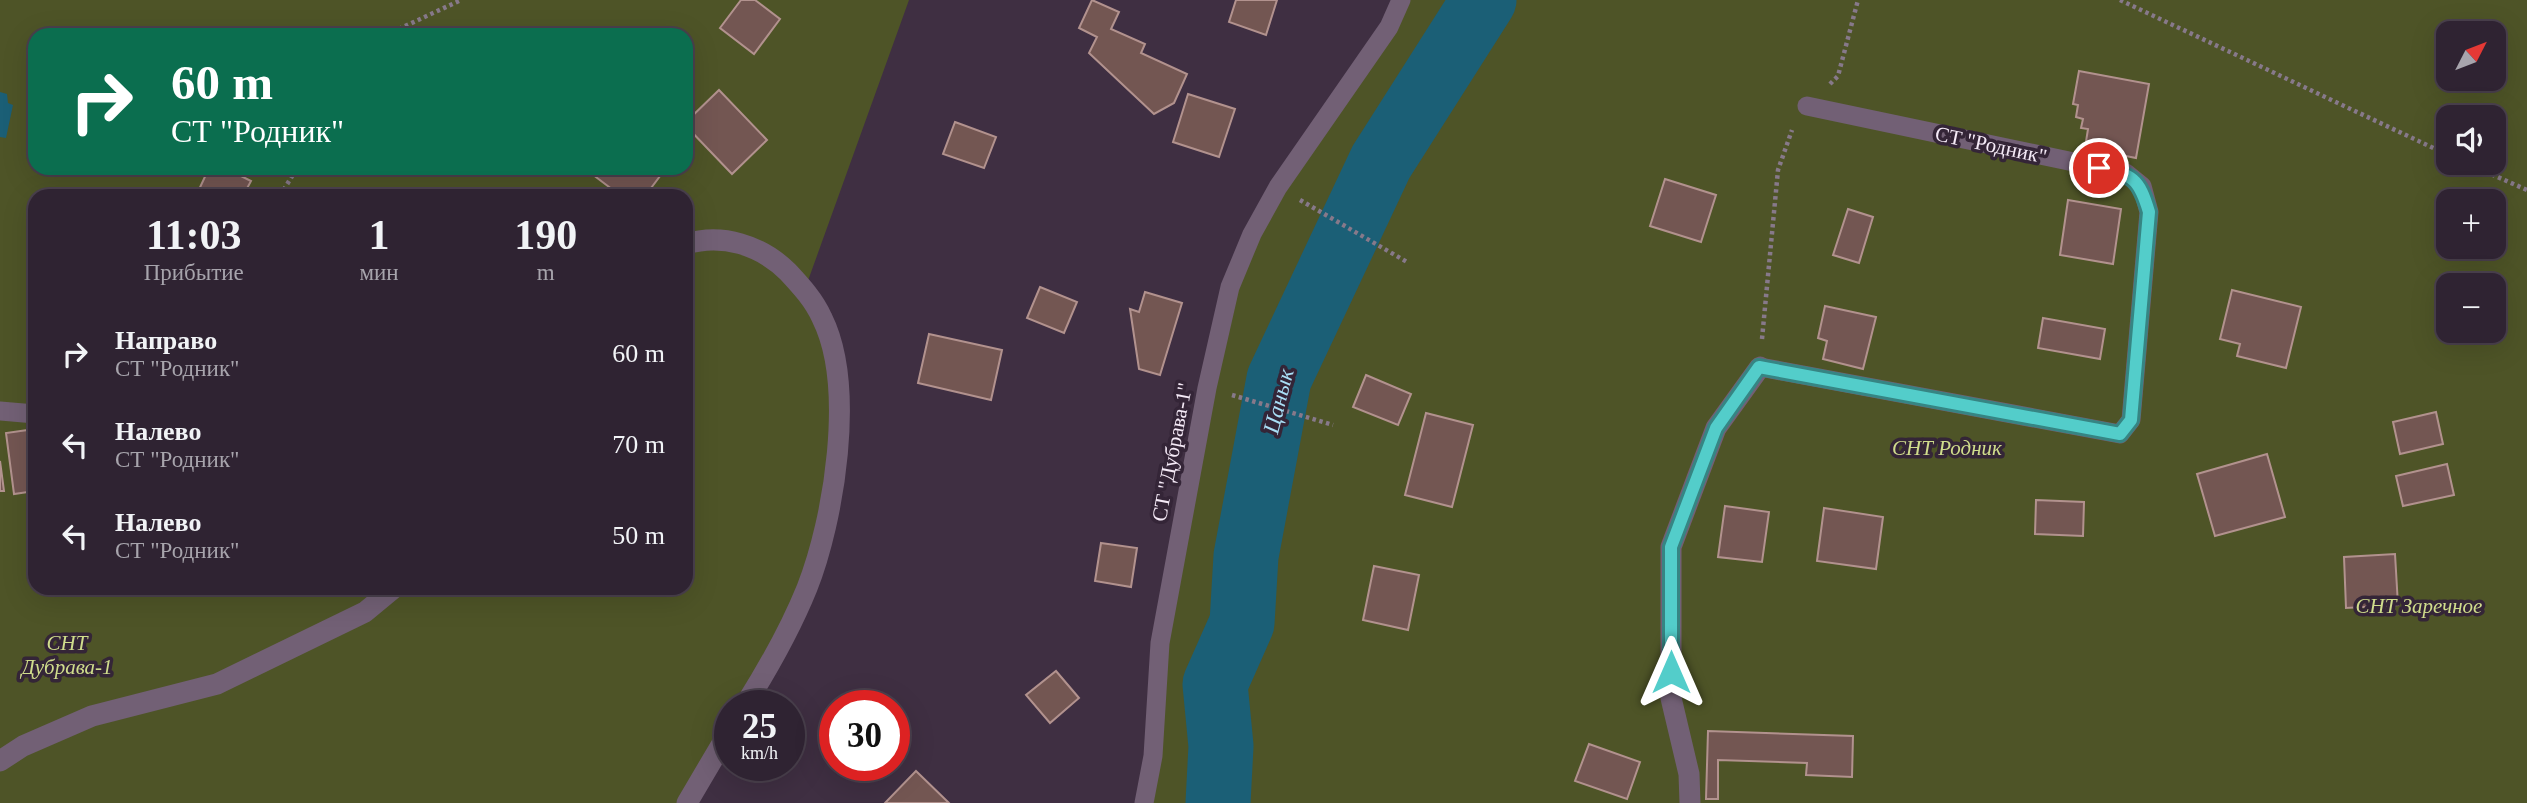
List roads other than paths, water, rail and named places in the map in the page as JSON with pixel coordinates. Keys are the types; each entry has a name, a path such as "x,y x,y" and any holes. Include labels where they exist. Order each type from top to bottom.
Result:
{"street":[{"path":"693,242 706,238 726,241 756,249 778,262 805,289 823,319 835,360 839,413 836,473 823,532 808,586 784,640 754,690"},
{"path":"1690,803 1689,774 1671,698 1671,547 1716,428 1759,367"},
{"path":"0,761 23,746 92,716 217,684 365,612 386,595"},
{"path":"687,803 714,757"}],"lane":[{"name":"СТ \"Дубрава-1\"","path":"1144,803 1153,756 1160,643 1207,388 1230,288 1252,234 1278,187 1389,27 1401,0"},
{"name":"СТ \"Родник\"","path":"1759,367 2120,434 2131,420 2149,212 2142,186 2126,173 1807,106"},
{"path":"0,411 28,413"}],"water":[{"path":"0,92 7,94 8,103 13,105 6,138 0,137"}],"waterway":[{"name":"Цанык","path":"1218,803 1221,746 1215,684 1242,623 1246,556 1279,379 1381,162 1484,0"}],"park label":[{"name":"СНТ Родник","path":"1947,448"},
{"name":"СНТ Заречное","path":"2419,606"},
{"name":"СНТ Дубрава-1","path":"67,655"}]}
